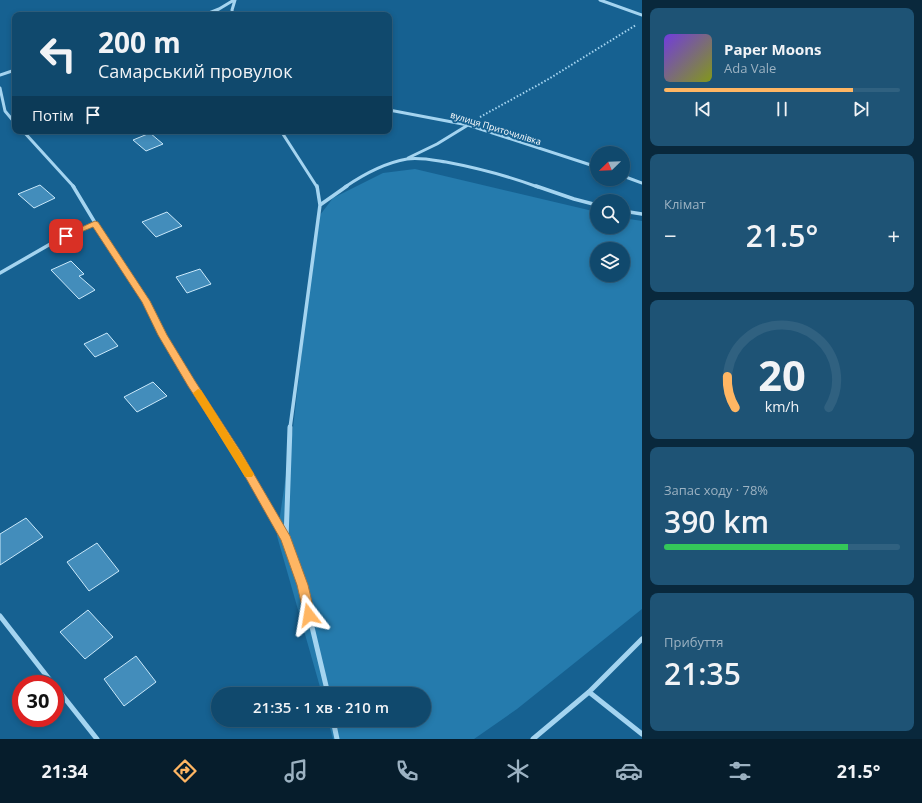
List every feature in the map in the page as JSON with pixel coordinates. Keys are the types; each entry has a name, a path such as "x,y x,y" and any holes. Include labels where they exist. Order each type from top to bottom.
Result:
{"street":[{"path":"212,12 235,0"},
{"path":"232,12 235,0"},
{"path":"600,0 642,15"},
{"path":"0,75 12,71"},
{"path":"0,88 5,111 12,119"},
{"name":"вулиця Приточилівка","path":"392,111 468,125 590,165"},
{"path":"320,205 360,177 406,159 437,144 468,125"},
{"path":"26,134 74,188 95,224 146,301 162,335 238,455 286,539 302,585 326,687"},
{"path":"283,134 317,184 320,205 290,427 286,539"},
{"path":"406,159 436,160 471,167 507,176 590,204"},
{"path":"630,179 642,183"},
{"path":"630,211 642,214"},
{"path":"0,273 66,236 95,224"},
{"path":"0,616 46,675"},
{"path":"533,739 589,692 642,639"},
{"path":"589,692 642,734"},
{"path":"64,698 96,739"},
{"path":"334,727 337,739"}],"path":[{"path":"468,125 488,111 547,80 637,24"}],"shaded area":[{"path":"415,169 590,210 590,234 630,234 630,219 642,221 642,609 517,709 474,739 333,739 330,727 431,727 431,687 320,687 277,536 293,428 312,264 320,215 333,198 383,173"}],"building":[{"path":"151,134 163,144 146,151 133,140"},
{"path":"40,185 55,198 34,208 18,194"},
{"path":"167,212 182,226 156,237 142,222"},
{"path":"71,261 84,274 79,276 95,290 79,299 51,270"},
{"path":"200,269 211,284 187,293 176,277"},
{"path":"107,333 118,346 95,357 84,344"},
{"path":"153,382 167,396 137,412 124,397"},
{"path":"26,518 43,537 0,565 0,534"},
{"path":"97,543 119,571 89,591 67,562"},
{"path":"88,610 113,637 85,659 60,632"},
{"path":"136,656 156,682 124,706 104,679"}],"slow traffic":[{"path":"198,393 249,474"}],"route":[{"path":"66,236 95,224 118,261 146,301 162,335 238,455 286,539 302,585 309,615"}]}
